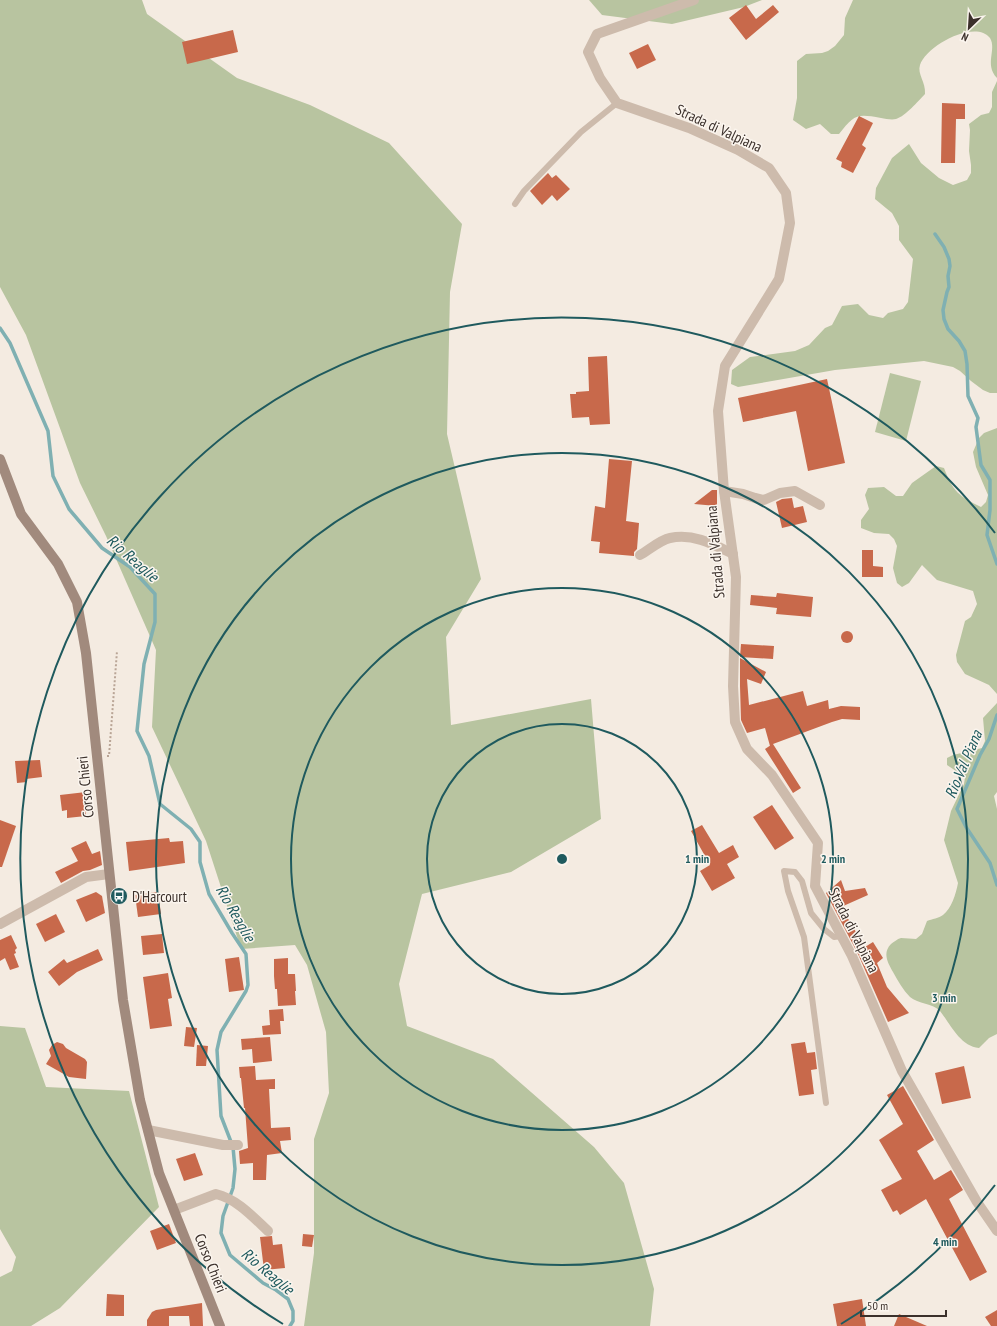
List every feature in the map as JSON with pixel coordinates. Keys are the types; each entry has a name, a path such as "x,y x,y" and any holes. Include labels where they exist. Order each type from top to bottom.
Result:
{"main road":[{"name":"Corso Chieri","path":"0,459 21,514 58,564 77,602 86,653 123,1000 140,1100 159,1173 220,1326"}],"street":[{"path":"617,102 600,78 588,52 597,34 694,0"},
{"name":"Strada di Valpiana","path":"617,102 689,128 738,150 769,168 786,193 790,223 779,279 725,366 718,411 724,491 736,576 733,686 735,722 747,749 772,775 818,843 815,886 852,956 902,1071 977,1202 997,1231"},
{"path":"724,491 743,494 764,500 780,494 795,491 820,505"},
{"path":"640,556 669,538 689,537 708,542 732,554"},
{"path":"0,924 86,877 109,874"},
{"path":"148,1130 223,1145 238,1145"},
{"path":"174,1210 216,1194 221,1195 245,1210 268,1232"}],"lane":[{"path":"514,204 524,191 581,132 617,102"},
{"path":"826,1102 804,937 788,892 784,871 795,872 802,881 811,913 824,929 834,937 842,936"}],"path":[{"path":"109,756 117,652"}],"green space":[{"path":"0,0 142,0 147,14 237,78 310,105 389,143 462,224 450,292 447,434 481,579 446,637 451,725 591,699 601,819 511,872 422,894 399,984 407,1026 493,1059 594,1147 624,1183 654,1289 650,1326 304,1326 314,1253 314,1139 329,1093 326,1032 307,965 295,945 241,949 206,841 152,727 156,650 106,536 80,483 26,335 0,287"},
{"path":"589,0 762,0 744,7 672,24 602,15"},
{"path":"853,0 997,0 997,78 991,68 992,43 990,38 983,33 963,33 941,43 931,50 924,58 919,68 925,94 904,115 896,119 866,116 856,117 848,123 839,134 831,134 820,124 806,129 793,120 797,98 797,61 806,54 822,53 835,46 844,35 845,18"},
{"path":"997,81 997,393 990,393 983,390 953,367 924,361 835,370 738,387 731,384 732,370 750,357 795,351 809,345 825,328 832,325 842,306 858,304 869,315 883,318 888,313 903,309 908,302 913,259 899,240 899,226 892,213 875,199 876,188 892,158 909,144 921,163 939,178 953,185 967,180 971,173 969,124 981,115 989,113 992,107 992,92"},
{"path":"890,373 921,381 906,441 875,432"},
{"path":"997,428 997,694 989,685 965,674 957,662 956,655 965,621 971,617 977,604 973,591 937,580 922,565 909,583 902,587 897,583 893,568 897,546 894,539 889,534 874,533 861,528 861,520 869,509 865,495 868,488 884,487 896,496 903,496 912,483 936,466 944,468 950,483 962,496 981,507 986,502 988,495 976,467 973,452 979,438 984,433"},
{"path":"997,703 997,792 994,796 997,809 997,1034 989,1038 979,1048 966,1043 961,1039 937,1008 910,997 893,972 886,954 888,947 898,939 916,939 922,934 927,921 943,915 953,901 958,883 944,840 951,811 964,784 965,777 947,765 947,758 953,755 982,748 985,741 983,718"},
{"path":"0,1026 25,1028 46,1087 129,1091 159,1207 60,1308 31,1326 0,1326 0,1277 12,1271 16,1257 0,1229"}],"building":[{"path":"746,5 756,19 773,5 779,12 746,40 729,18"},
{"path":"233,30 238,52 187,64 182,42"},
{"path":"648,44 656,60 637,69 629,53"},
{"path":"942,103 965,104 965,119 956,119 955,163 941,163"},
{"path":"859,116 873,123 862,145 866,148 853,173 841,167 842,162 836,159"},
{"path":"548,173 552,178 556,175 570,189 557,201 552,195 542,205 530,191"},
{"path":"607,356 610,424 590,425 589,417 572,418 570,394 589,391 588,357"},
{"path":"827,379 845,463 808,471 796,411 743,422 738,398"},
{"path":"609,459 632,461 626,521 639,523 637,549 634,552 634,556 599,553 600,542 591,541 595,506 605,508"},
{"path":"712,490 717,490 717,506 694,504"},
{"path":"792,498 794,508 803,506 807,522 782,528 776,502 782,499"},
{"path":"862,550 873,550 873,566 883,567 883,577 862,577"},
{"path":"777,593 813,597 811,617 776,614 777,608 750,605 751,595 776,597"},
{"path":"847,631 851,633 853,637 851,641 847,643 843,641 841,637 843,633"},
{"path":"741,644 774,646 773,659 740,657"},
{"path":"740,658 766,672 761,684 747,679 749,705 803,691 807,706 828,700 829,709 841,706 860,707 860,720 842,719 773,744 801,788 793,793 765,749 770,746 765,728 747,733 741,720"},
{"path":"40,760 42,777 26,779 27,782 17,783 15,761"},
{"path":"86,792 86,816 67,818 67,810 62,811 60,795"},
{"path":"772,805 794,838 775,850 753,817"},
{"path":"0,820 16,826 2,867 0,867"},
{"path":"702,825 719,853 733,845 739,857 727,864 735,878 712,891 700,871 710,865 691,831"},
{"path":"169,838 170,842 183,841 185,863 129,871 126,842"},
{"path":"86,841 92,854 100,851 102,865 83,871 61,883 55,872 78,861 71,848"},
{"path":"841,880 845,891 865,888 868,895 841,907 865,947 873,942 883,958 877,963 887,987 909,1013 888,1022 858,954 826,893"},
{"path":"96,892 102,896 105,913 86,922 76,900"},
{"path":"158,892 161,914 138,917 135,895"},
{"path":"56,914 65,932 45,942 36,924"},
{"path":"162,934 164,953 143,955 141,936"},
{"path":"11,935 17,948 15,950 16,953 14,954 19,967 10,970 5,958 0,961 0,940"},
{"path":"98,949 103,960 77,972 59,986 48,972 64,959 67,963"},
{"path":"239,957 244,990 229,992 225,959"},
{"path":"288,958 288,974 295,974 296,1005 278,1006 277,989 275,989 274,959"},
{"path":"168,973 172,998 168,999 172,1026 150,1029 143,977"},
{"path":"283,1009 284,1021 280,1021 281,1034 263,1035 262,1026 270,1025 269,1010"},
{"path":"186,1027 197,1028 194,1047 184,1046"},
{"path":"270,1037 272,1061 253,1063 252,1049 242,1050 241,1039"},
{"path":"57,1042 63,1044 66,1048 85,1059 87,1062 86,1079 69,1077 46,1064 51,1056 49,1050 52,1045"},
{"path":"805,1042 807,1053 815,1052 817,1069 811,1070 814,1094 799,1096 791,1044"},
{"path":"197,1045 208,1046 206,1066 196,1066"},
{"path":"255,1066 256,1080 275,1079 275,1089 269,1089 271,1128 290,1127 291,1140 280,1141 282,1153 267,1155 266,1180 253,1180 253,1163 240,1164 239,1151 248,1148 245,1108 239,1067"},
{"path":"964,1066 971,1098 942,1104 935,1073"},
{"path":"903,1086 934,1140 917,1151 934,1180 951,1170 963,1190 949,1199 987,1272 970,1281 926,1199 900,1215 897,1210 893,1212 881,1190 902,1179 879,1140 903,1124 887,1095"},
{"path":"195,1153 203,1175 184,1181 176,1159"},
{"path":"169,1224 176,1243 157,1250 150,1231"},
{"path":"303,1234 314,1235 312,1247 302,1246"},
{"path":"272,1236 273,1245 282,1244 285,1268 264,1270 260,1237"},
{"path":"107,1294 124,1295 124,1316 106,1316"},
{"path":"862,1299 866,1326 837,1326 833,1304"},
{"path":"202,1303 203,1326 190,1326 189,1316 169,1316 169,1326 147,1326 147,1320 152,1312 156,1310"},
{"path":"997,1310 997,1326 991,1326 985,1317"},
{"path":"899,1314 927,1326 894,1326"}],"waterway":[{"name":"Rio Val Piana","path":"935,234 944,247 949,259 949,287 943,310 944,319 948,329 959,341 965,351 968,396 978,418 976,427 981,465 990,480 990,510 987,535 997,564"},
{"name":"Rio Reaglie","path":"0,328 10,343 48,431 53,476 69,509 102,548 130,567 155,594 155,622 144,664 137,731 149,756 160,804 191,829 200,842 200,862 209,894 246,954 248,985 246,991 221,1032 217,1050 221,1116 233,1147 235,1169 233,1188 223,1216 221,1233 230,1255 263,1283 288,1299 293,1311 293,1321 290,1326"},
{"name":"Rio Val Piana","path":"997,715 989,739 980,755 957,809 966,827 990,863 997,885"}],"place":[{"name":"D'Harcourt","path":"119,896"}]}
